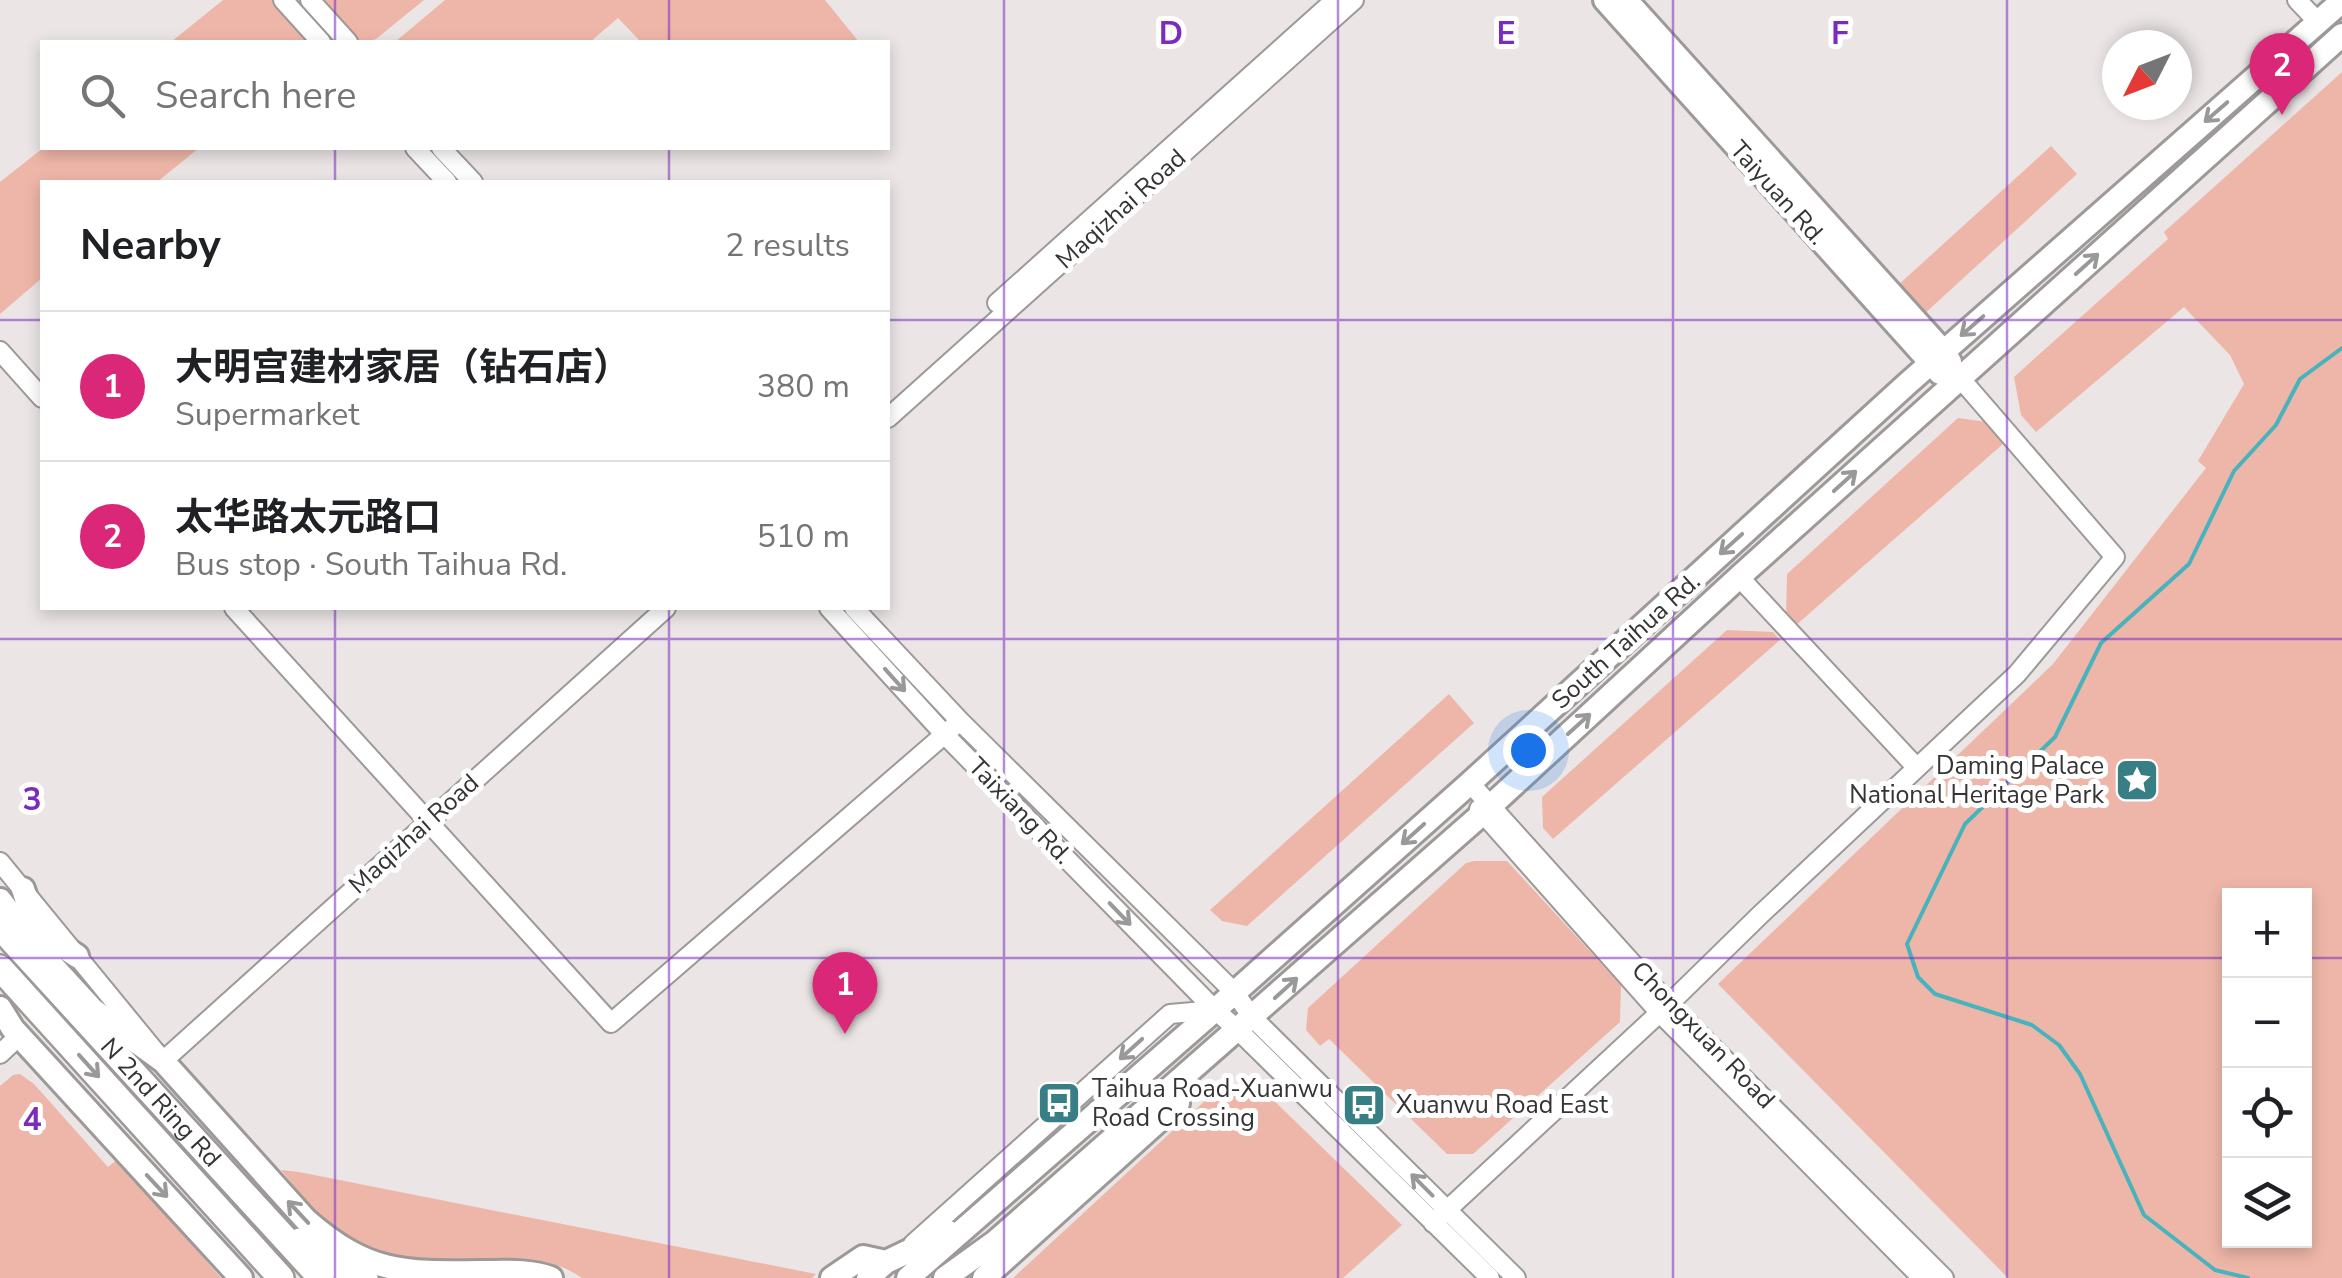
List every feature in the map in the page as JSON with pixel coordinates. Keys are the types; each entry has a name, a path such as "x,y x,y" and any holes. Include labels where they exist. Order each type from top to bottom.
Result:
{"highway":[{"name":"N 2nd Ring Rd","path":"3,912 62,994 320,1278"},
{"path":"48,961 62,994 92,1010"},
{"name":"N 2nd Ring Rd","path":"0,968 281,1278"},
{"path":"0,988 43,1016"},
{"path":"262,1215 345,1270 365,1278"},
{"path":"251,1245 268,1278"}],"main road":[{"name":"Taiyuan Rd.","path":"1605,0 1937,357"},
{"name":"Taiyuan Rd.","path":"1626,0 1956,382"},
{"name":"South Taihua Rd.","path":"908,1278 1466,786 1937,357 2342,1"},
{"name":"South Taihua Rd.","path":"945,1278 996,1242 1246,1024 2342,35"},
{"path":"23,889 48,961"},
{"path":"3,912 92,1010 163,1061 326,1238 354,1256 415,1273 530,1272 552,1278"},
{"path":"3,912 77,956"},
{"path":"0,1008 8,1031 241,1278"},
{"path":"984,1278 1218,1066 1246,1024"},
{"path":"868,1278 894,1258 975,1220"},
{"path":"964,1278 996,1242"},
{"path":"832,1278 863,1257 894,1258"}],"street":[{"path":"283,0 319,40"},
{"path":"310,0 346,40"},
{"name":"Maqizhai Road","path":"890,399 1335,0"},
{"name":"Maqizhai Road","path":"890,416 1354,0"},
{"path":"2298,0 2318,22"},
{"path":"417,150 445,180"},
{"path":"444,150 471,180"},
{"path":"0,351 40,396"},
{"path":"1440,1216 2017,674 2115,557 1956,382"},
{"path":"1739,577 1917,768"},
{"path":"236,610 611,1023 960,721"},
{"name":"Maqizhai Road","path":"163,1061 664,610"},
{"name":"Taixiang Rd.","path":"831,610 945,735 1214,1010 1246,1024"},
{"name":"Taixiang Rd.","path":"856,610 960,721 1234,992 1246,1024"},
{"name":"Chongxuan Road","path":"1466,786 1664,1008 1922,1278"},
{"path":"0,862 163,1061"},
{"name":"Chongxuan Road","path":"1664,1008 1944,1278"},
{"path":"894,1258 1170,1014 1214,1010"},
{"path":"1246,1024 1440,1216 1516,1278"},
{"path":"0,1054 8,1031"},
{"path":"1440,1216 1490,1278"}],"shaded area":[{"path":"223,0 424,0 373,40 173,40"},
{"path":"445,0 825,0 857,40 639,40 618,18 592,40 397,40"},
{"name":"Daming Palace National Heritage Park","path":"2342,72 2342,1278 2008,1278 1718,984 2053,664 2206,468 2198,461 2244,384 2230,355 2184,307 2036,432 2021,415 2014,377 2168,239 2164,232"},
{"path":"2051,146 2077,174 1922,316 1896,287"},
{"path":"40,150 197,150 159,180 40,180 40,280 0,314 0,182"},
{"path":"1958,418 1995,423 2006,435 2000,440 2003,444 1795,626 1786,616 1787,574"},
{"path":"1727,630 1773,632 1780,640 1553,839 1543,828 1542,797"},
{"path":"1449,694 1474,723 1247,926 1222,921 1210,910"},
{"path":"1507,861 1621,985 1620,1022 1473,1154 1447,1154 1329,1039 1320,1046 1306,1030 1308,1008 1466,863"},
{"path":"20,1074 34,1084 108,1167 118,1159 221,1278 0,1278 0,1086"},
{"path":"1257,1084 1402,1225 1343,1278 1013,1278 1221,1086"},
{"path":"281,1170 816,1274 812,1278 582,1278 563,1268 523,1259 438,1260 398,1256 362,1245 336,1230"}],"waterway":[{"path":"2248,1278 2215,1270 2144,1215 2080,1074 2059,1045 2032,1025 1935,994 1918,977 1907,944 1965,824 2055,737 2101,643 2189,564 2234,471 2276,425 2300,379 2342,348"}],"place":[{"name":"太华路太元路口","path":"2282,115"},
{"name":"Daming Palace National Heritage Park","path":"2137,780"},
{"name":"大明宫建材家居（钻石店）","path":"845,1034"},
{"name":"Taihua Road-Xuanwu Road Crossing","path":"1059,1103"},
{"name":"Xuanwu Road East","path":"1364,1105"}]}
